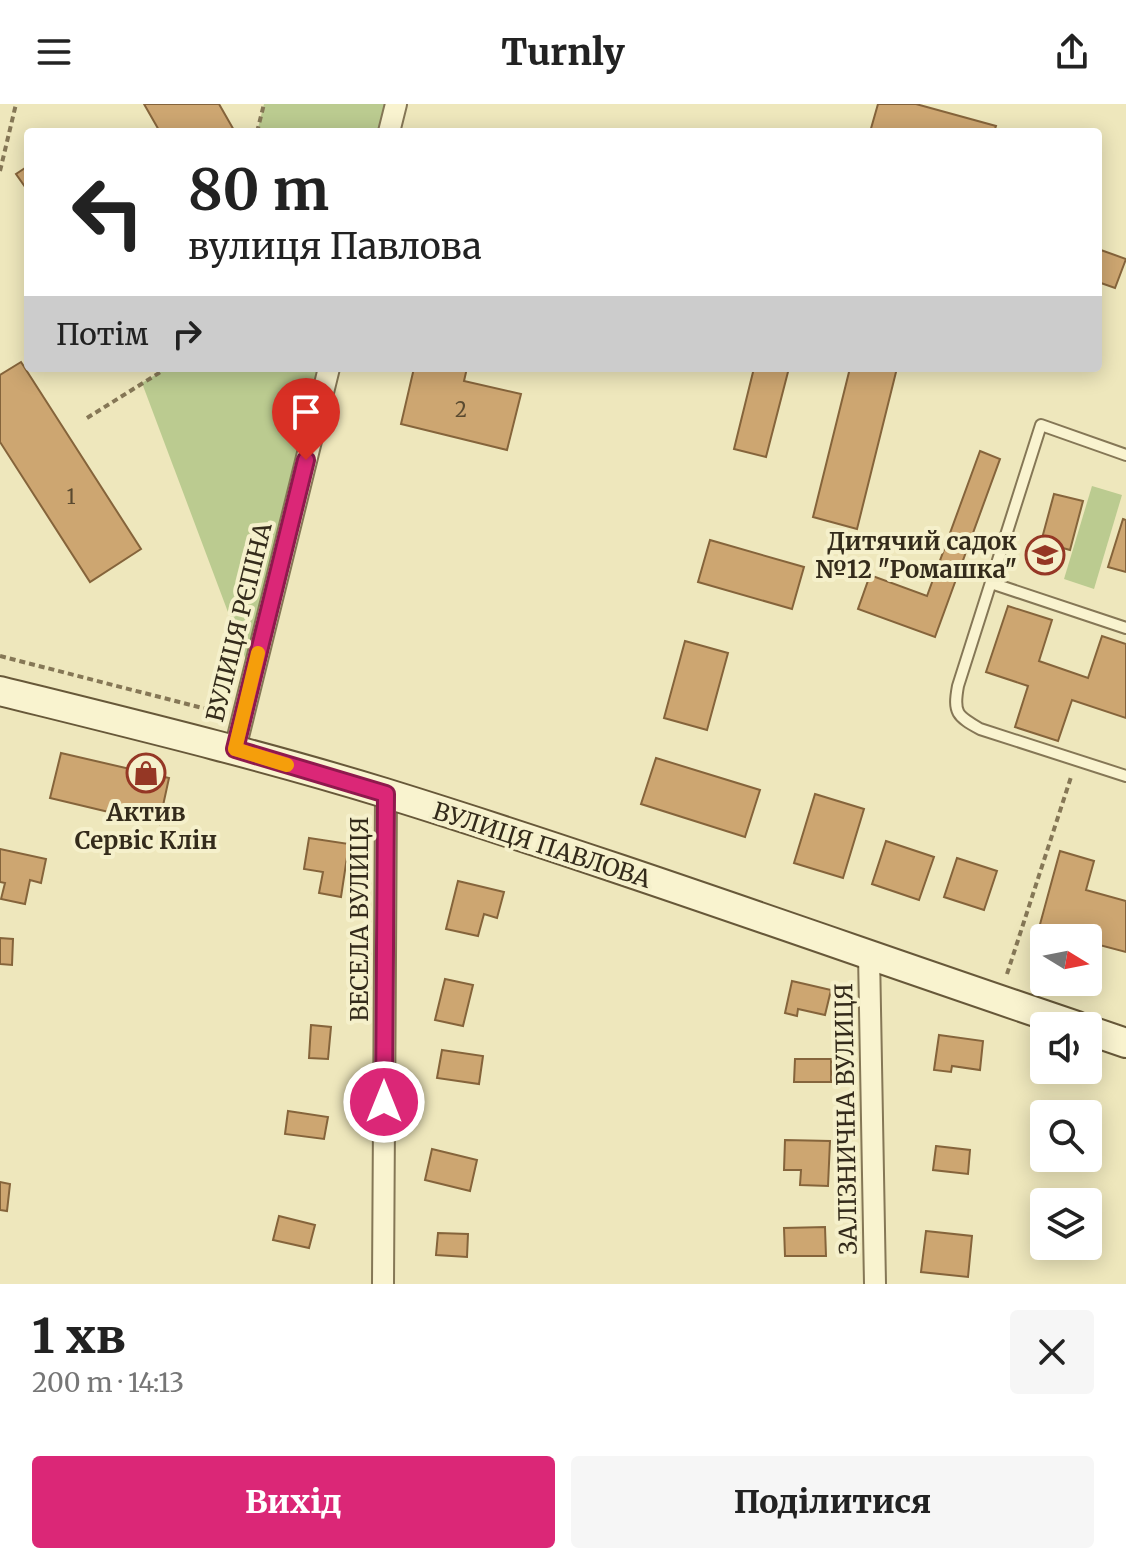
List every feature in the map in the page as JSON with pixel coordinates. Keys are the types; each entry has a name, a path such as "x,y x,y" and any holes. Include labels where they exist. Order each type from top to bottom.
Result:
{"street":[{"path":"390,128 396,104"},
{"name":"ВУЛИЦЯ РЄПІНА","path":"235,749 328,372"},
{"name":"ВУЛИЦЯ ПАВЛОВА","path":"0,691 235,749 386,794 1035,1012"},
{"name":"ВЕСЕЛА ВУЛИЦЯ","path":"383,1284 386,794"},
{"name":"ЗАЛІЗНИЧНА ВУЛИЦЯ","path":"869,954 875,1284"},
{"path":"1102,1035 1126,1043"}],"lane":[{"path":"1126,455 1041,425 958,686 955,704 960,718 980,729 1126,776"},
{"path":"991,583 1126,628"}],"path":[{"path":"0,171 16,104"},
{"path":"258,128 264,104"},
{"path":"87,418 161,372"},
{"path":"0,656 242,718"},
{"path":"999,1000 1076,760"}],"green space":[{"path":"264,104 396,104 390,128 258,128"},
{"path":"160,372 328,372 252,676 142,383"},
{"path":"1092,486 1122,495 1094,589 1064,579"}],"building":[{"path":"144,104 219,104 233,128 158,128"},
{"path":"878,104 916,104 996,126 995,128 871,128"},
{"path":"24,169 24,185 16,174"},
{"path":"1102,250 1126,259 1115,288 1102,283"},
{"path":"21,362 24,372 27,372 141,549 90,582 0,442 0,375"},
{"path":"413,372 466,372 464,381 521,394 507,450 401,424"},
{"path":"753,372 788,372 766,457 734,449"},
{"path":"849,372 896,372 857,529 813,517"},
{"path":"980,451 1000,459 935,637 858,609 870,575 927,596"},
{"path":"1054,494 1083,501 1070,550 1041,542"},
{"path":"1123,519 1126,520 1126,572 1108,567"},
{"path":"710,540 804,567 792,609 698,582"},
{"path":"1008,606 1052,620 1039,661 1088,678 1102,636 1126,644 1126,718 1072,700 1058,741 1015,727 1028,686 986,672"},
{"path":"685,641 728,653 707,730 664,718"},
{"path":"61,753 169,778 159,824 50,798"},
{"path":"656,758 760,790 745,837 641,804"},
{"path":"815,794 864,809 843,878 794,863"},
{"path":"309,838 349,844 341,897 319,893 323,872 304,869"},
{"path":"886,841 934,857 919,900 872,884"},
{"path":"0,849 46,859 41,883 30,880 25,904 1,899 5,883 0,882"},
{"path":"1060,851 1094,861 1086,890 1126,901 1126,952 1102,946 1102,924 1040,924"},
{"path":"957,858 997,871 984,910 944,897"},
{"path":"458,881 504,892 497,918 484,914 478,936 446,929"},
{"path":"0,938 13,939 12,965 0,964"},
{"path":"445,979 473,985 463,1026 435,1020"},
{"path":"792,981 831,990 825,1015 798,1009 797,1016 785,1013"},
{"path":"311,1025 331,1027 328,1059 309,1058"},
{"path":"939,1035 983,1041 980,1070 952,1066 951,1072 934,1070"},
{"path":"442,1050 483,1056 479,1084 437,1078"},
{"path":"795,1059 831,1059 831,1082 794,1082"},
{"path":"288,1111 328,1117 324,1139 285,1134"},
{"path":"785,1140 830,1141 828,1186 800,1185 801,1170 784,1170"},
{"path":"936,1146 970,1150 968,1174 933,1170"},
{"path":"432,1149 477,1160 470,1191 425,1180"},
{"path":"0,1182 10,1184 7,1211 0,1210"},
{"path":"279,1216 315,1225 309,1248 273,1240"},
{"path":"825,1227 826,1256 785,1256 784,1228"},
{"path":"926,1231 972,1236 968,1277 921,1272"},
{"path":"438,1233 468,1234 467,1257 436,1255"}],"slow traffic":[{"path":"258,653 235,749 287,765"}],"place":[{"name":"Дитячий садок №12 \"Ромашка\"","path":"1045,555"},
{"name":"Актив Сервiс Клiн","path":"146,773"}],"route":[{"path":"306,460 235,749 386,794 384,1102"}]}
